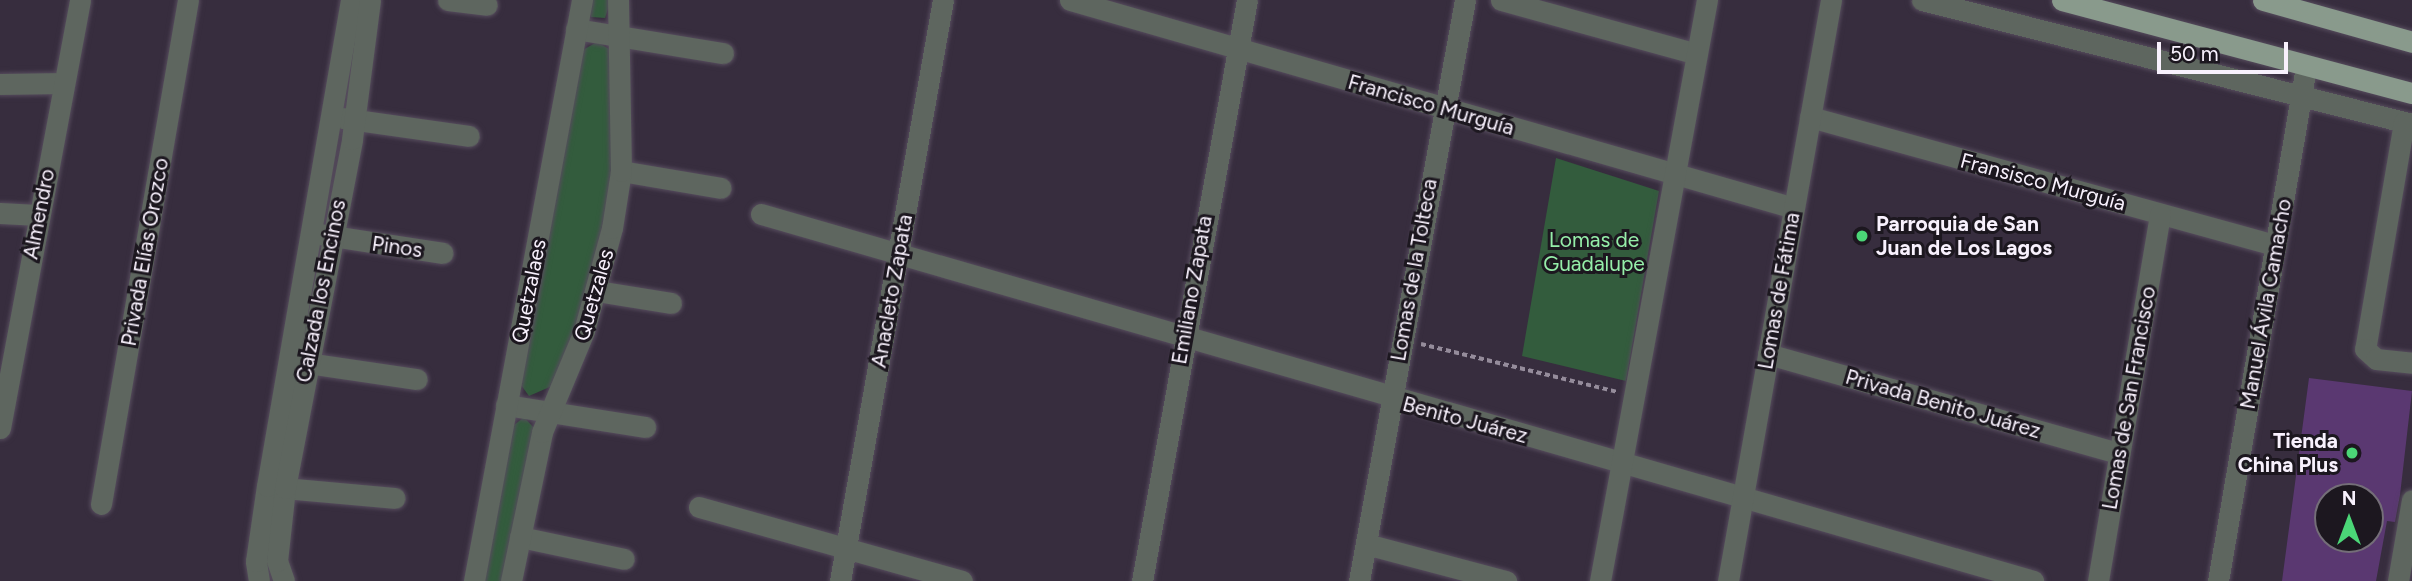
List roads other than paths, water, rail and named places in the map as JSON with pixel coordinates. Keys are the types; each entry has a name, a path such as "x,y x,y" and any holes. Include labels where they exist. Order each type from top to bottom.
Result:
{"main road":[{"path":"2062,0 2412,93"},
{"path":"2264,0 2412,42"}],"street":[{"name":"Almendro","path":"0,428 7,346 38,215 80,0"},
{"name":"Privada Elías Orozco","path":"101,504 188,0"},
{"name":"Calzada los Encinos","path":"344,118 351,0"},
{"name":"Calzada los Encinos","path":"259,581 256,561 276,487 296,362 370,0"},
{"path":"448,0 487,5"},
{"name":"Quetzalaes","path":"474,581 582,0"},
{"name":"Quetzales","path":"511,581 550,414 597,291 621,171 618,0"},
{"name":"Anacleto Zapata","path":"840,581 943,0"},
{"name":"Francisco Murguía","path":"1070,0 1443,107 1673,178 1794,208"},
{"name":"Emiliano Zapata","path":"1142,581 1183,340 1247,0"},
{"name":"Lomas de la Tolteca","path":"1359,581 1443,107 1465,0"},
{"path":"1501,0 1698,54"},
{"path":"1600,581 1707,0"},
{"name":"Lomas de Fátima","path":"1728,581 1831,0"},
{"path":"1922,0 2300,98 2408,123 2365,349 2376,359 2412,363"},
{"path":"576,29 723,53"},
{"name":"Manuel Ávila Camacho","path":"2218,581 2306,67"},
{"path":"0,84 64,83"},
{"name":"Fransisco Murguía","path":"1810,117 2276,245"},
{"path":"344,118 469,136"},
{"path":"621,171 721,188"},
{"path":"0,213 38,215"},
{"path":"761,214 899,253"},
{"name":"Lomas de San Francisco","path":"2098,581 2160,214"},
{"name":"Pinos","path":"321,234 443,253"},
{"name":"Benito Juárez","path":"899,253 1183,340 1392,400 1743,493 2033,581"},
{"path":"597,291 671,303"},
{"name":"Privada Benito Juárez","path":"1768,355 2119,453"},
{"path":"296,362 417,379"},
{"path":"506,405 645,427"},
{"path":"276,487 395,498"},
{"name":"Calzada los Encinos","path":"276,487 277,561 284,581"},
{"path":"2398,581 2412,500"},
{"path":"699,507 962,581"},
{"path":"520,537 624,559"},
{"path":"1366,544 1506,581"}],"place":[{"name":"Parroquia de San Juan de Los Lagos","path":"1862,236"},
{"name":"Tienda China Plus","path":"2352,453"}],"park label":[{"name":"Lomas de Guadalupe","path":"1594,252"}]}
